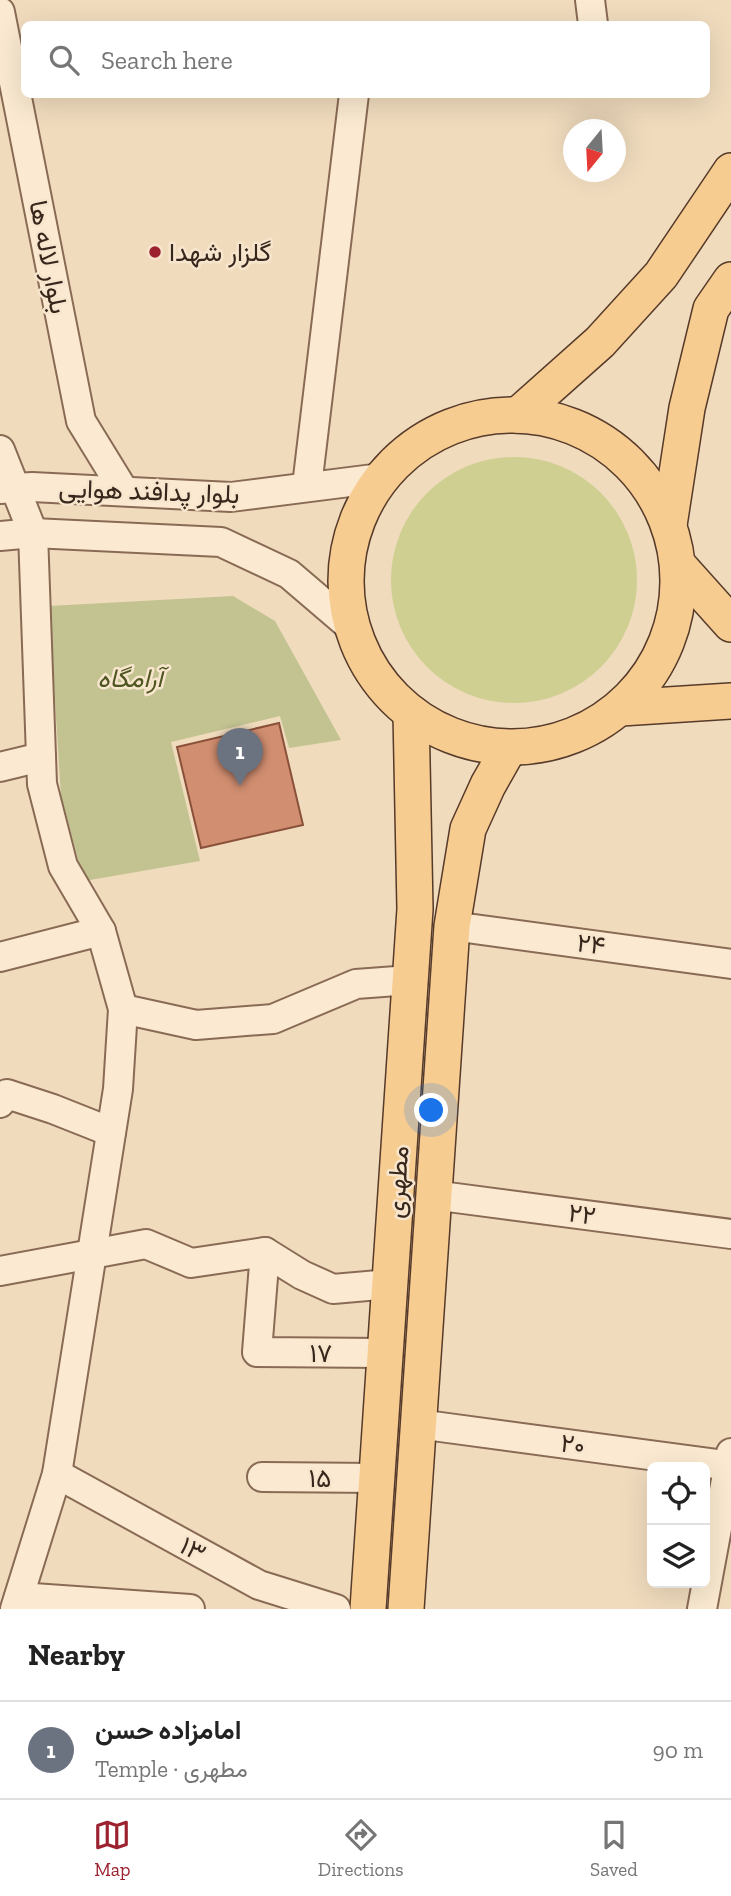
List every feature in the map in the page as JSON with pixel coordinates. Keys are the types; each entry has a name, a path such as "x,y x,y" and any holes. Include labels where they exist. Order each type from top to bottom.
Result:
{"main road":[{"path":"518,415 600,342 661,275 731,171"},
{"path":"669,525 687,408 711,309 731,280"},
{"path":"518,415 566,424 611,447 646,481 669,525 679,566 678,606 667,644 648,679 621,708 587,730 549,743 509,748 474,743 440,732 411,713 374,675 351,627 345,575 355,524 381,478 410,447 466,421 518,415"},
{"path":"679,566 731,624"},
{"path":"621,708 731,701"},
{"name":"مطهری","path":"368,1609 415,909 411,713"},
{"name":"مطهری","path":"406,1609 452,926 468,829 509,748"}],"street":[{"path":"590,0 593,21"},
{"name":"بلوار لاله ها","path":"0,12 81,421 124,491"},
{"path":"307,486 354,98"},
{"path":"0,450 7,489 33,533 42,785 63,866 101,931 123,1009 118,1089 57,1474 17,1603 190,1609"},
{"name":"بلوار پدافند هوایی","path":"7,489 32,487 231,496 381,478"},
{"name":"بلوار پدافند هوایی","path":"0,536 33,533 221,542 289,574 351,627"},
{"path":"0,767 41,757"},
{"name":"۲۴","path":"452,926 731,964"},
{"path":"0,957 101,931"},
{"path":"123,1009 196,1025 273,1019 356,984 410,980"},
{"path":"0,1102 7,1094 111,1132"},
{"name":"۲۲","path":"433,1195 731,1234"},
{"path":"0,1271 146,1244 191,1263 265,1252 302,1275 333,1289 390,1284"},
{"name":"۱۷","path":"265,1252 257,1352 385,1353"},
{"name":"۲۰","path":"418,1424 730,1461"},
{"path":"702,1609 730,1461"},
{"name":"۱۳","path":"57,1474 259,1585 336,1609"},
{"name":"۱۵","path":"262,1478 377,1478"}],"green space":[{"path":"514,457 538,459 561,466 601,493 628,533 635,556 635,604 628,627 601,667 561,694 538,701 514,703 490,701 467,694 427,667 400,627 393,604 391,580 393,556 400,533 427,493 467,466 490,459"},
{"name":"آرامگاه","path":"233,596 275,621 341,740 289,748 280,716 171,742 200,861 84,881 61,796 49,606"}],"building":[{"path":"279,723 303,825 201,848 177,747"}],"place":[{"name":"گلزار شهدا","path":"155,252"},
{"name":"امامزاده حسن","path":"240,786"}]}
